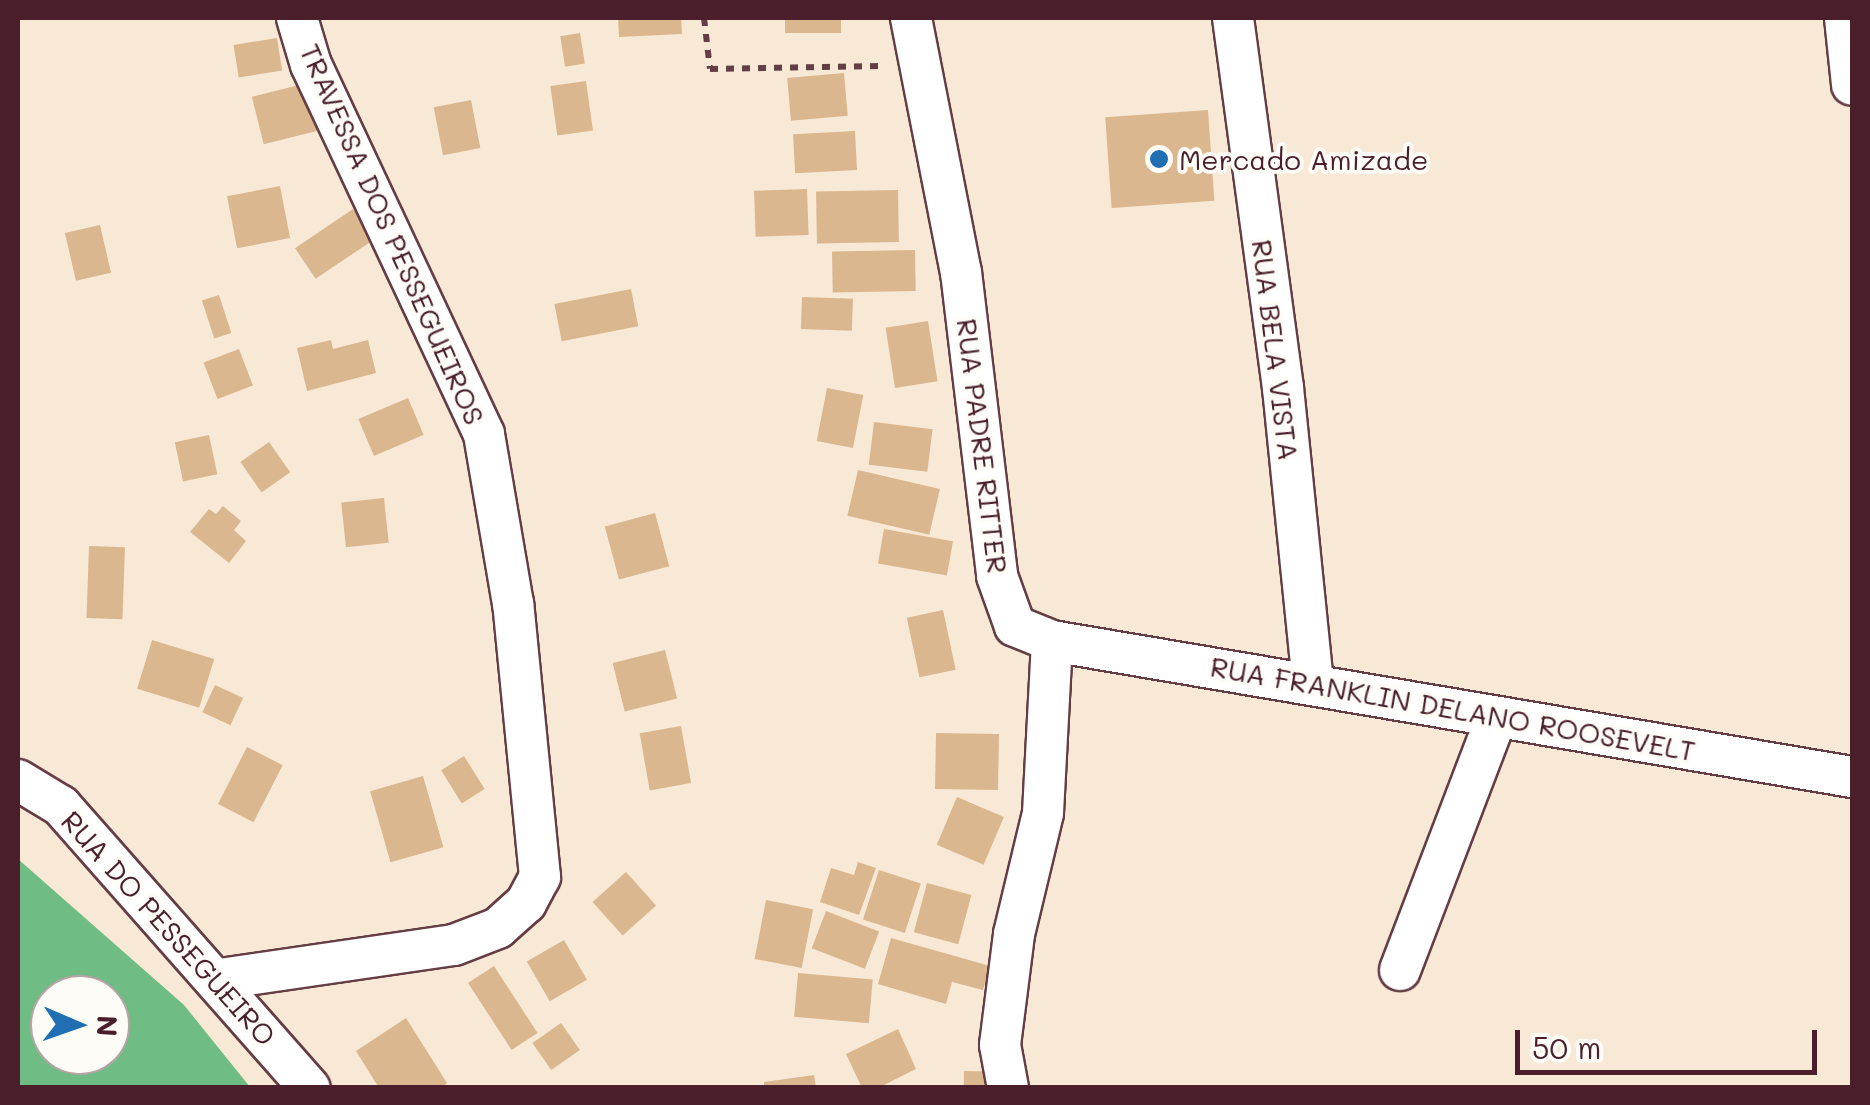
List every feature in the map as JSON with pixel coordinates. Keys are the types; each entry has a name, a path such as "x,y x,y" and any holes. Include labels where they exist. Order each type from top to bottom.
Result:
{"street":[{"name":"TRAVESSA DOS PESSEGUEIROS","path":"220,980 454,945 498,928 526,903 540,877 513,604 484,434 310,66 296,18"},
{"name":"RUA PADRE RITTER","path":"911,18 961,272 997,576 1015,626 1052,641"},
{"name":"RUA BELA VISTA","path":"1233,18 1283,388 1313,682"},
{"path":"1845,18 1852,85"},
{"name":"RUA FRANKLIN DELANO ROOSEVELT","path":"1052,641 1313,682 1496,718 1852,776"},
{"path":"1008,1088 1000,1045 1014,934 1043,813 1052,641"},
{"path":"1400,970 1496,718"},
{"name":"RUA DO PESSEGUEIRO","path":"18,780 61,806 220,980 310,1088"}],"path":[{"path":"704,18 710,70 921,65"}],"green space":[{"path":"18,859 184,1005 250,1087 18,1087"}],"building":[{"path":"618,18 681,18 682,34 619,37"},
{"path":"785,18 841,18 841,33 785,33"},
{"path":"580,33 585,64 565,67 560,36"},
{"path":"277,38 282,71 239,77 234,45"},
{"path":"844,73 848,116 791,121 787,78"},
{"path":"586,81 593,131 557,136 550,86"},
{"path":"311,82 323,130 264,144 252,97"},
{"path":"471,100 480,148 443,155 434,107"},
{"name":"Mercado Amizade","path":"1208,110 1214,201 1112,208 1105,117"},
{"path":"855,131 857,170 795,173 793,134"},
{"path":"280,186 290,238 237,248 227,196"},
{"path":"807,189 809,235 756,237 754,191"},
{"path":"898,190 899,242 817,243 816,191"},
{"path":"353,209 374,240 316,279 295,248"},
{"path":"100,225 111,273 76,281 65,233"},
{"path":"915,250 916,291 833,292 832,251"},
{"path":"631,289 638,326 562,341 554,304"},
{"path":"219,295 231,333 214,339 202,301"},
{"path":"802,297 853,299 852,331 801,329"},
{"path":"928,321 938,381 895,388 886,328"},
{"path":"331,340 333,349 368,340 376,373 307,391 297,348"},
{"path":"239,349 253,385 218,399 204,363"},
{"path":"827,388 863,395 853,448 817,441"},
{"path":"408,398 424,435 374,456 358,419"},
{"path":"874,422 933,429 927,472 869,465"},
{"path":"209,435 217,474 183,481 175,442"},
{"path":"269,442 290,472 262,492 240,462"},
{"path":"858,470 940,489 929,535 847,516"},
{"path":"384,498 389,543 346,547 341,502"},
{"path":"223,506 241,521 234,530 246,541 229,563 190,532 209,509 216,514"},
{"path":"655,513 669,566 619,580 605,526"},
{"path":"884,529 953,541 947,576 878,563"},
{"path":"89,546 125,547 122,619 86,618"},
{"path":"943,610 956,670 919,677 907,618"},
{"path":"152,640 214,659 199,708 137,689"},
{"path":"665,650 677,699 625,712 613,663"},
{"path":"215,685 243,698 230,725 202,712"},
{"path":"681,726 691,783 650,790 640,733"},
{"path":"936,733 999,734 998,790 935,789"},
{"path":"247,747 283,765 254,822 218,804"},
{"path":"464,756 485,789 462,803 441,770"},
{"path":"423,776 443,847 391,862 370,791"},
{"path":"957,797 1004,817 984,865 937,845"},
{"path":"858,862 876,868 859,915 820,902 831,868 854,875"},
{"path":"879,870 921,884 905,933 863,919"},
{"path":"626,872 656,905 623,936 593,902"},
{"path":"927,883 971,895 958,944 914,932"},
{"path":"766,900 813,909 802,968 755,959"},
{"path":"826,911 879,931 865,969 812,948"},
{"path":"891,938 990,966 983,990 952,982 946,1004 878,984"},
{"path":"564,940 587,980 550,1001 527,962"},
{"path":"494,966 538,1033 512,1050 468,983"},
{"path":"798,973 873,980 869,1023 794,1017"},
{"path":"406,1018 447,1083 441,1088 379,1088 356,1051"},
{"path":"561,1023 580,1050 551,1070 532,1043"},
{"path":"898,1029 916,1069 878,1088 862,1088 846,1054"},
{"path":"964,1071 1005,1072 1005,1088 964,1088"},
{"path":"814,1075 816,1088 764,1088 764,1082"}],"place":[{"name":"Mercado Amizade","path":"1159,159"}]}
